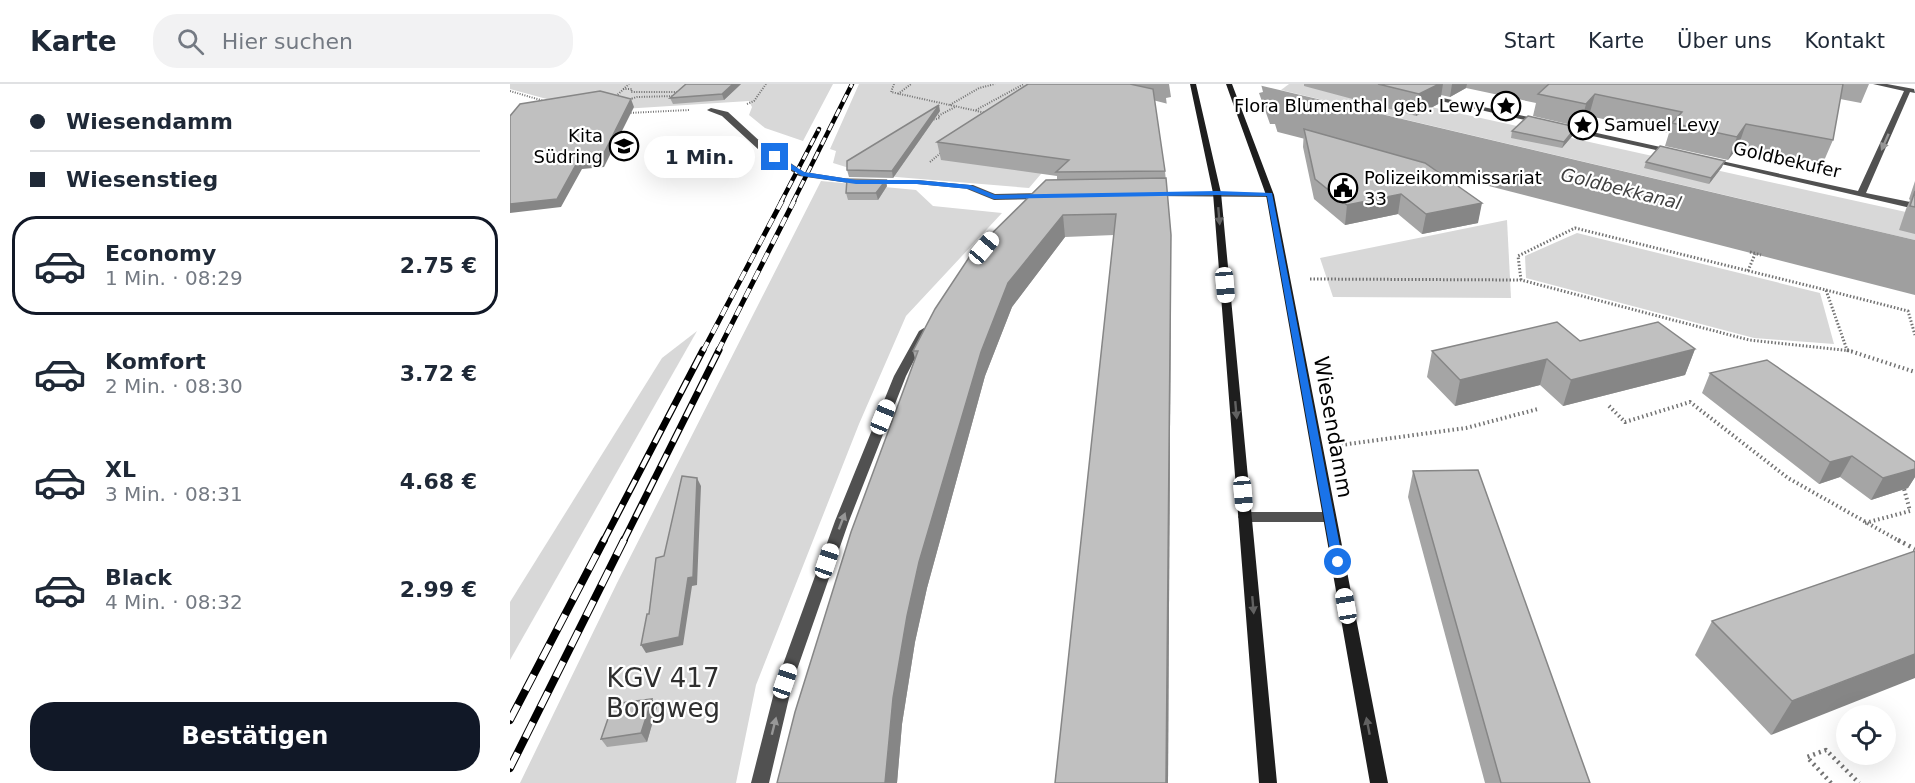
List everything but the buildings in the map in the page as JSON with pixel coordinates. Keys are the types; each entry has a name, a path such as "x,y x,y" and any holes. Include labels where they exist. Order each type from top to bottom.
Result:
{"street":[{"path":"1193,84 1217,193 1268,783"},
{"name":"Wiesendamm","path":"1229,84 1270,195 1379,783"},
{"path":"1861,194 1912,90 1876,84"},
{"path":"1417,94 1678,153"},
{"path":"711,110 725,114 762,148 802,174 856,182 917,182 970,187 994,197 1050,196 1026,210"},
{"name":"Goldbekufer","path":"1701,158 1915,206"},
{"path":"1136,194 1270,195"},
{"path":"760,783 785,681 842,521 900,376 932,317"},
{"path":"1245,517 1329,517"}],"path":[{"path":"629,84 611,100 684,96"},
{"path":"894,84 891,92 986,113"},
{"path":"898,94 911,84"},
{"path":"950,105 979,88 995,84"},
{"path":"975,111 1000,94 1010,92 1024,84"},
{"path":"623,89 632,89 631,92 688,92"},
{"path":"510,92 550,103"},
{"path":"922,125 932,119 940,118 938,116 956,106"},
{"path":"620,113 711,110"},
{"path":"917,182 929,163 945,149 951,150"},
{"path":"1521,280 1518,256 1575,228 1908,311 1915,335"},
{"path":"1750,252 1761,255"},
{"path":"1748,271 1755,254"},
{"path":"1287,279 1521,280 1749,340 1847,350 1915,372"},
{"path":"1826,290 1847,350"},
{"path":"1609,406 1625,422 1690,402 1788,478 1864,523 1915,549"},
{"path":"1317,449 1466,428 1538,409"},
{"path":"1864,523 1910,510 1901,478"},
{"path":"1831,783 1807,757 1826,750 1859,783"}],"green space":[{"path":"510,84 833,84 803,141 765,128 749,115 752,107 749,101 591,111 510,89"},
{"path":"859,84 1090,84 1106,98 1029,188 872,175 833,163 836,151 830,149"},
{"path":"1289,84 1327,84 1915,214 1915,240 1281,90"},
{"name":"KGV 417 Borgweg","path":"821,181 916,190 933,206 1002,213 906,316 859,424 756,685 736,783 520,783 617,583"},
{"path":"1507,220 1511,298 1333,297 1320,258"},
{"path":"1577,233 1820,293 1834,344 1754,338 1526,278 1525,256"},
{"path":"697,331 510,660 510,602 662,358"}],"water":[{"name":"Goldbekkanal","path":"1090,84 1254,84 1915,240 1915,295"}],"pier":[{"path":"1169,84 1261,84 1263,92 1259,93 1270,124 1275,124 1279,137 1167,106 1166,98 1171,97"}],"railway":[{"path":"793,202 852,84"},
{"path":"781,202 819,129"},
{"path":"703,351 782,201"},
{"path":"718,351 794,201"},
{"path":"603,542 703,350"},
{"path":"510,768 719,350"},
{"path":"510,720 604,540"}],"place":[{"name":"Flora Blumenthal geb. Lewy","path":"1506,106"},
{"name":"Samuel Levy","path":"1583,125"},
{"name":"Kita Südring","path":"624,146"},
{"name":"Polizeikommissariat 33","path":"1343,188"}],"route":[{"path":"775,157 802,174 856,182 917,182 970,187 994,197 1217,193 1270,195 1338,562"}]}
